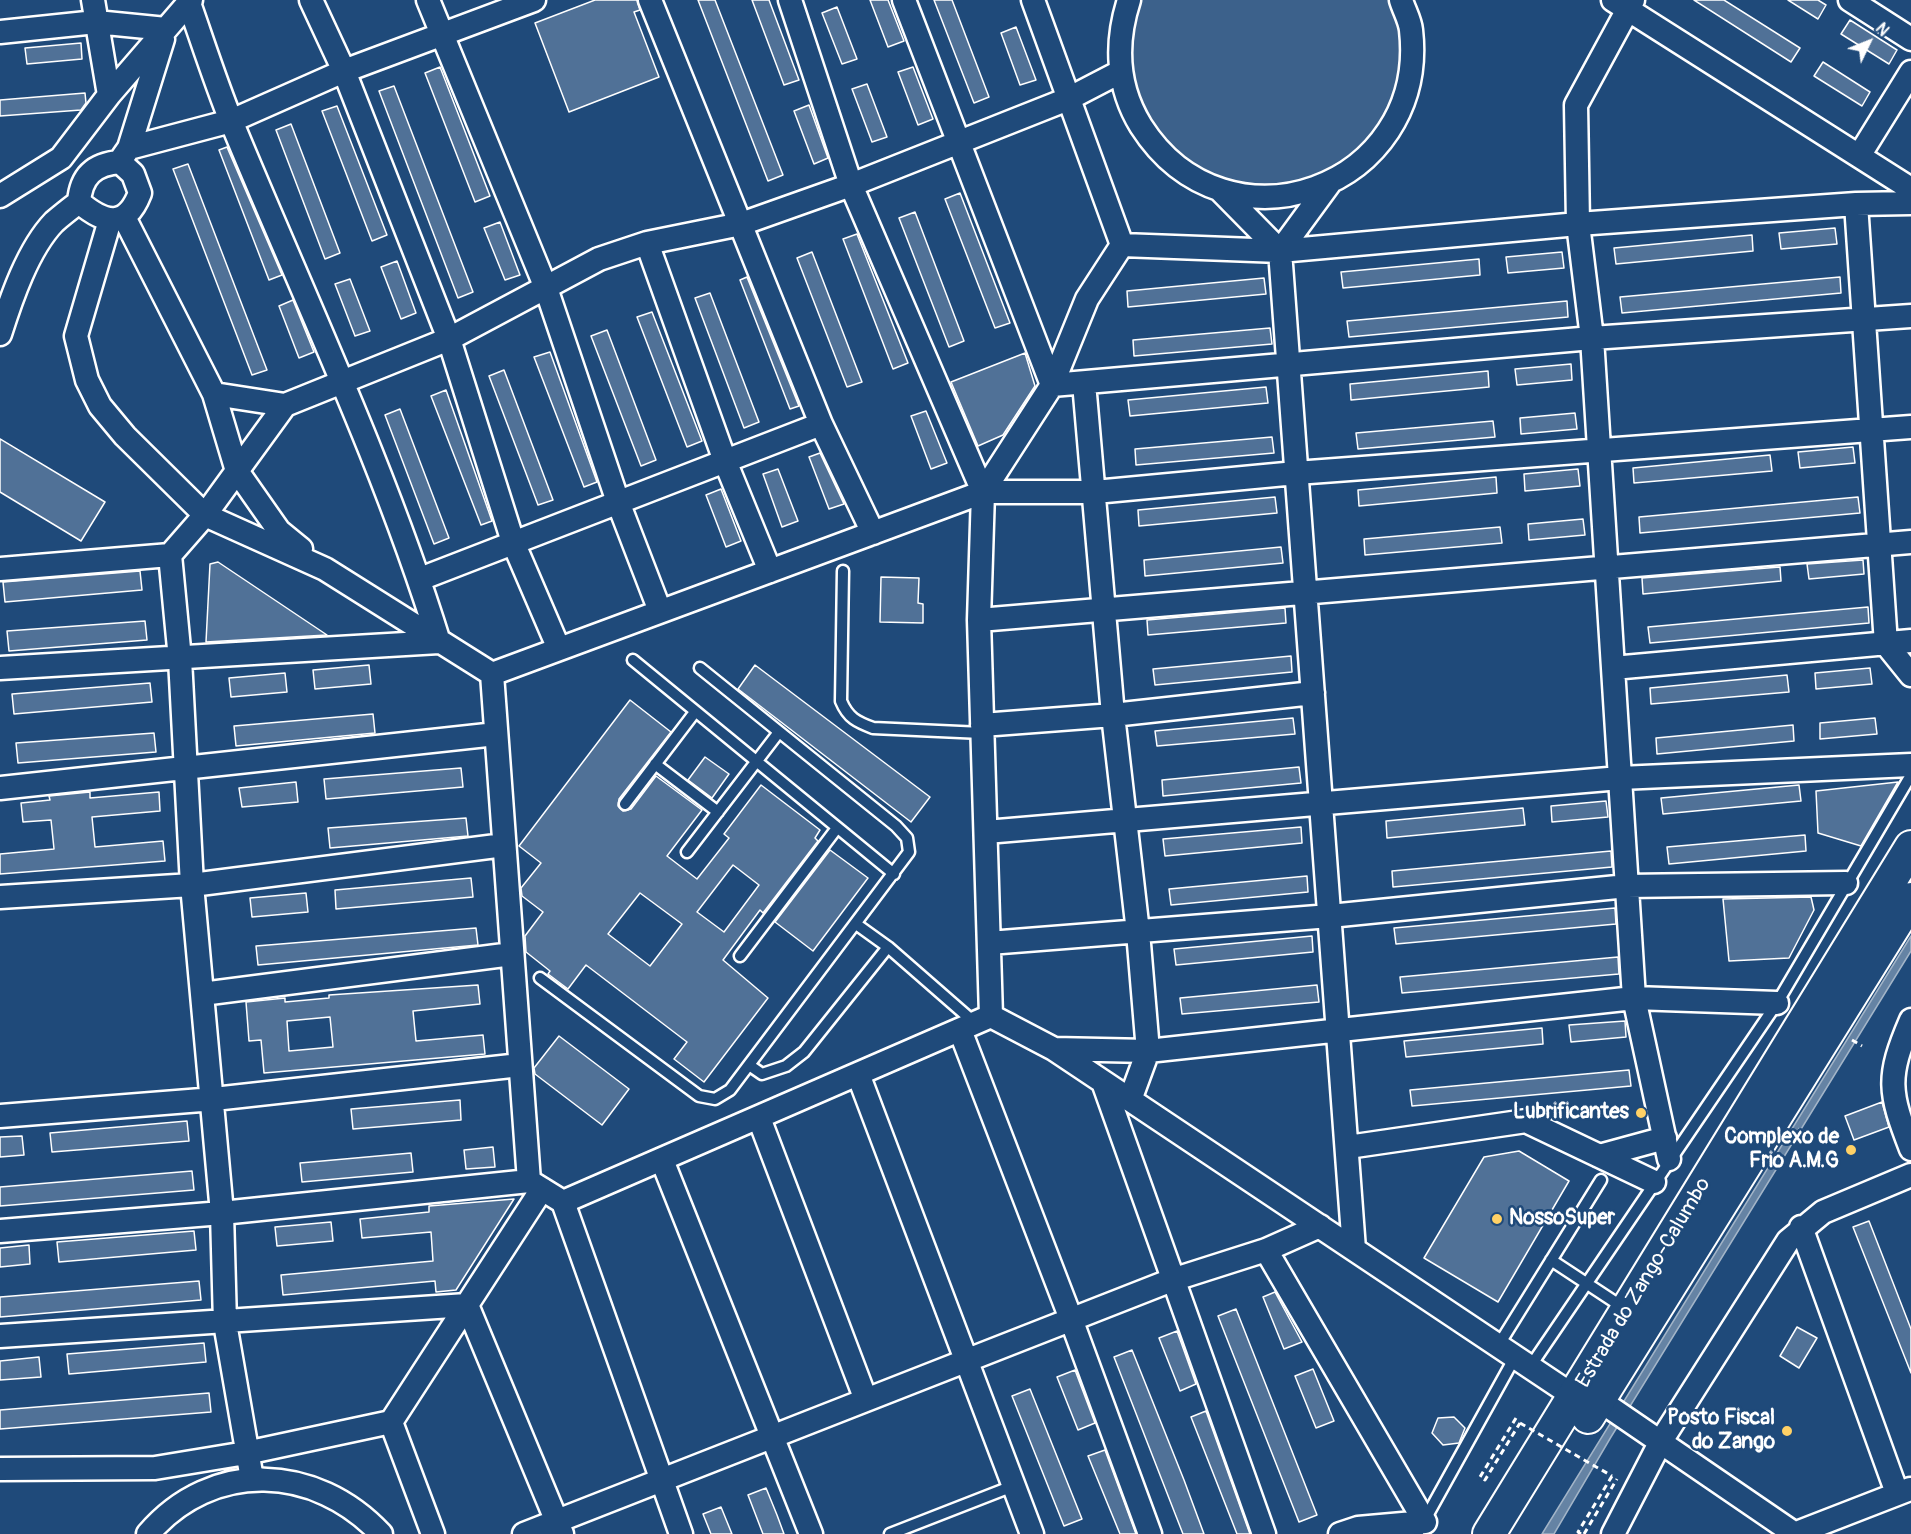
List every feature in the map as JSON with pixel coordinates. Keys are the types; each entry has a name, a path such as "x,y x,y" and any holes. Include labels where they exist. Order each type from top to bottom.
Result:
{"main road":[{"name":"Estrada do Zango-Calumbo","path":"1515,1534 1587,1399 1628,1310 1911,847"},
{"name":"Estrada do Zango-Calumbo","path":"1489,1534 1587,1399 1911,898"}],"street":[{"path":"311,0 344,71 449,339 513,542 559,649"},
{"path":"428,0 546,288 618,502 660,611"},
{"path":"0,334 12,297 37,246 53,223 79,202 80,187 88,174 103,163 159,142 231,121 344,71 534,0"},
{"path":"650,0 821,424 873,532"},
{"path":"790,0 851,184 983,492 979,620 989,943 976,1023 1071,1319 1150,1534"},
{"path":"904,0 1052,385"},
{"path":"1033,0 1122,245"},
{"path":"1129,0 1120,27 1120,72 1132,111 1154,146 1184,173 1221,191 1257,198 1294,196 1329,184 1367,158 1395,121 1411,76 1411,29 1401,0"},
{"path":"1850,0 1911,39"},
{"path":"0,196 61,158 109,95 190,2 231,121 343,382 420,579 439,642"},
{"path":"1599,1156 1667,1149 1634,998 1592,338 1578,224 1576,105 1625,3 1911,189"},
{"path":"0,32 95,11 166,29"},
{"path":"95,11 109,95"},
{"path":"166,29 124,155 140,193 135,206 117,219 76,336 87,380 100,406 112,421 205,515 325,569"},
{"path":"214,394 285,405 449,339 599,259 647,243 741,224 851,184 1068,99 1120,72"},
{"path":"1859,156 1911,72"},
{"path":"1329,184 1280,251 1354,1250"},
{"path":"1221,191 1280,251"},
{"path":"79,202 94,214 117,219 214,394 237,471 279,531 325,569 492,674"},
{"path":"1122,245 1280,251 1578,224 1856,204 1911,204"},
{"path":"1856,204 1862,320 1886,644 1911,675"},
{"path":"647,243 725,461 770,571"},
{"path":"983,492 1052,385 1087,299 1122,245"},
{"path":"1052,385 1592,338 1911,316"},
{"path":"1084,383 1095,492 1102,609 1138,932 1148,1051 1130,1100"},
{"path":"0,569 170,555 205,515 285,405"},
{"path":"420,579 821,424"},
{"path":"492,674 983,492 1095,492 1296,473 1911,427"},
{"path":"979,620 1305,590 1911,542"},
{"path":"170,555 180,659 184,770 192,885 214,1099 222,1213 225,1323 252,1479"},
{"path":"1613,668 1911,641"},
{"path":"0,668 439,642"},
{"path":"0,1469 155,1468 246,1453 391,1422 467,1305 535,1185 520,1065 492,674"},
{"path":"982,729 1313,693"},
{"path":"0,788 184,770 496,734"},
{"path":"986,832 1620,778 1911,765"},
{"path":"0,897 192,885 504,845"},
{"path":"989,943 1330,916 1627,886 1846,883"},
{"path":"202,994 512,954"},
{"path":"563,1202 976,1023 1053,1048 1148,1051 1634,998 1777,1003"},
{"path":"1911,1020 1895,1065 1892,1088 1895,1107 1911,1149"},
{"path":"1053,1048 1514,1357 1661,1441 1794,1534 1904,1491 1801,1227"},
{"path":"0,1116 214,1099 520,1065"},
{"path":"858,1074 1032,1534"},
{"path":"1103,1082 1264,1534"},
{"path":"759,1118 866,1400"},
{"path":"1348,1148 1526,1121 1654,1182"},
{"path":"662,1160 811,1534"},
{"path":"1613,1534 1661,1441 1788,1241 1801,1227 1823,1212 1911,1175"},
{"path":"0,1231 535,1185 563,1202 681,1534"},
{"path":"524,1534 560,1528 660,1479 1172,1280 1266,1250 1320,1226"},
{"path":"1266,1250 1421,1528 1358,1528 1340,1534"},
{"path":"0,1336 225,1323 467,1305"},
{"path":"467,1305 560,1528"},
{"path":"391,1422 433,1534"},
{"path":"148,1534 165,1515 206,1490 252,1479 292,1481 329,1493 363,1514 381,1534"}],"lane":[{"path":"843,571 841,701 846,714 858,723 873,728 982,729"},
{"path":"633,660 894,874"},
{"path":"540,978 699,1096 715,1100 729,1090 909,852 907,838 700,668"},
{"path":"625,804 695,711"},
{"path":"687,852 779,732"},
{"path":"655,764 718,812"},
{"path":"1514,1357 1586,1283 1654,1182 1667,1149 1777,1003 1911,775"},
{"path":"740,956 837,828"},
{"path":"856,924 888,947 976,1023"},
{"path":"748,1065 762,1074 786,1066 804,1052 888,947"},
{"path":"1421,1528 1514,1357 1551,1260 1601,1180"},
{"path":"1551,1260 1628,1310"},
{"path":"890,1534 1013,1486"}],"path":[{"path":"1516,1418 1480,1477 1485,1480 1520,1423 1612,1476 1578,1532 1583,1534 1618,1477"}],"shaded area":[{"path":"1142,0 1391,0 1399,20 1401,52 1399,74 1391,104 1375,130 1344,161 1333,169 1302,181 1270,185 1239,182 1210,172 1184,156 1162,134 1146,107 1135,75 1132,56 1132,37"},
{"path":"1911,936 1911,951 1611,1437 1554,1534 1542,1534"}],"building":[{"path":"595,0 637,0 640,10 634,12 659,77 569,112 535,23"},
{"path":"698,0 715,0 783,175 768,181"},
{"path":"752,0 769,0 799,80 784,85"},
{"path":"870,0 888,0 904,41 888,47"},
{"path":"934,0 952,0 989,97 974,103"},
{"path":"1694,0 1724,0 1800,48 1791,62"},
{"path":"1788,0 1818,0 1826,5 1818,19"},
{"path":"837,7 857,59 842,64 822,13"},
{"path":"1850,20 1897,50 1889,64 1841,34"},
{"path":"1016,27 1036,80 1020,85 1001,33"},
{"path":"81,43 82,59 27,64 25,48"},
{"path":"1823,62 1870,92 1862,106 1814,76"},
{"path":"440,67 490,196 475,202 425,73"},
{"path":"913,67 933,119 918,125 898,72"},
{"path":"867,84 887,137 872,142 852,89"},
{"path":"394,86 473,292 458,298 379,91"},
{"path":"85,93 86,103 81,110 0,116 0,100"},
{"path":"809,105 828,158 814,164 794,111"},
{"path":"337,106 387,235 372,241 322,111"},
{"path":"291,124 340,253 325,259 276,130"},
{"path":"227,147 282,275 269,280 219,150"},
{"path":"188,164 267,370 252,375 173,169"},
{"path":"960,193 1010,323 995,328 945,199"},
{"path":"915,212 964,341 949,347 899,218"},
{"path":"500,222 520,275 505,280 484,228"},
{"path":"1835,228 1837,244 1781,249 1779,233"},
{"path":"857,234 908,363 893,369 843,239"},
{"path":"1752,235 1753,251 1616,264 1614,248"},
{"path":"812,252 862,382 847,387 797,258"},
{"path":"1562,252 1564,268 1508,273 1506,257"},
{"path":"1479,259 1480,275 1343,288 1341,272"},
{"path":"397,261 416,313 401,319 381,267"},
{"path":"747,277 799,406 790,409 740,280"},
{"path":"1840,277 1841,293 1622,313 1620,297"},
{"path":"1264,278 1266,294 1128,307 1127,291"},
{"path":"350,279 370,331 355,336 335,284"},
{"path":"710,293 759,422 744,428 695,298"},
{"path":"293,300 314,352 299,358 279,306"},
{"path":"1567,301 1568,317 1349,337 1347,321"},
{"path":"652,312 702,441 687,447 637,317"},
{"path":"1270,328 1272,344 1134,356 1133,340"},
{"path":"607,330 656,460 641,466 591,336"},
{"path":"550,352 597,482 584,487 534,357"},
{"path":"1025,353 1035,386 1003,435 978,446 951,382"},
{"path":"1571,364 1572,380 1517,385 1515,369"},
{"path":"504,370 553,500 538,505 489,376"},
{"path":"1488,371 1489,387 1351,400 1350,384"},
{"path":"1266,387 1268,403 1130,416 1128,400"},
{"path":"446,390 492,521 481,525 431,396"},
{"path":"400,409 449,538 434,544 385,415"},
{"path":"926,411 947,463 931,469 911,416"},
{"path":"1575,413 1577,429 1521,434 1520,418"},
{"path":"1493,421 1495,437 1358,449 1356,433"},
{"path":"1272,437 1274,453 1136,465 1135,449"},
{"path":"0,439 105,502 81,541 0,492"},
{"path":"1853,447 1855,463 1800,468 1798,452"},
{"path":"820,453 844,504 829,509 809,457"},
{"path":"1770,455 1772,471 1634,483 1633,468"},
{"path":"778,469 798,521 782,527 763,474"},
{"path":"1578,469 1580,486 1525,491 1524,474"},
{"path":"1496,477 1497,493 1359,506 1358,490"},
{"path":"721,489 741,541 726,547 706,495"},
{"path":"1275,497 1277,513 1139,526 1138,510"},
{"path":"1858,497 1860,513 1640,533 1639,517"},
{"path":"1583,519 1585,535 1529,540 1528,524"},
{"path":"1500,527 1502,543 1365,555 1364,539"},
{"path":"1281,547 1283,563 1145,576 1144,560"},
{"path":"1863,560 1864,574 1809,579 1807,564"},
{"path":"218,562 327,635 206,642 210,564"},
{"path":"1780,567 1781,581 1643,594 1642,578"},
{"path":"140,571 142,590 5,602 3,582"},
{"path":"881,577 919,578 918,603 923,604 923,623 880,622"},
{"path":"1868,607 1869,623 1650,643 1648,627"},
{"path":"1285,608 1286,623 1148,635 1147,620"},
{"path":"145,621 147,640 9,651 7,631"},
{"path":"1291,656 1292,672 1155,685 1153,669"},
{"path":"369,665 371,684 315,689 313,670"},
{"path":"755,665 930,797 911,822 738,689"},
{"path":"1870,668 1872,684 1816,689 1815,673"},
{"path":"285,673 287,692 231,697 229,678"},
{"path":"1787,675 1789,692 1651,704 1650,688"},
{"path":"150,683 152,702 14,714 12,694"},
{"path":"630,700 671,732 619,799 618,806 623,811 631,809 656,776 702,810 667,856 697,879 729,838 724,834 761,785 820,830 815,838 818,841 763,913 760,910 723,960 768,998 704,1082 674,1059 687,1042 586,965 568,989 548,974 550,971 526,952 525,936 543,912 522,896 521,888 541,863 519,846","holes":["733,865 759,885 724,932 697,912","640,893 682,924 650,966 608,934"]},
{"path":"373,714 375,733 236,746 234,726"},
{"path":"1293,718 1295,734 1157,746 1155,731"},
{"path":"1875,718 1877,734 1820,739 1820,723"},
{"path":"1793,725 1794,741 1657,754 1656,738"},
{"path":"154,733 156,752 18,763 16,743"},
{"path":"705,757 729,774 712,798 688,780"},
{"path":"1299,767 1301,783 1163,796 1162,780"},
{"path":"461,768 463,787 326,799 324,779"},
{"path":"296,782 298,802 242,807 239,788"},
{"path":"1898,782 1861,846 1818,833 1816,791"},
{"path":"1799,785 1801,801 1663,814 1661,798"},
{"path":"90,792 90,798 159,792 160,811 92,817 95,847 163,841 165,861 0,874 0,854 54,849 51,820 23,822 21,803 50,800 49,796"},
{"path":"1606,801 1608,817 1552,822 1551,806"},
{"path":"1523,808 1525,825 1387,838 1386,821"},
{"path":"466,818 468,836 330,848 328,828"},
{"path":"1301,827 1302,843 1165,856 1163,839"},
{"path":"1805,835 1806,851 1669,864 1667,847"},
{"path":"830,850 868,878 813,951 775,922"},
{"path":"1611,851 1612,867 1393,887 1392,871"},
{"path":"1307,876 1308,892 1171,905 1169,889"},
{"path":"471,878 473,897 336,909 335,890"},
{"path":"306,893 308,912 252,917 250,898"},
{"path":"1811,897 1814,910 1789,958 1729,961 1723,899"},
{"path":"1615,908 1616,924 1396,944 1394,928"},
{"path":"476,928 478,945 258,965 256,946"},
{"path":"1312,936 1313,952 1176,965 1174,949"},
{"path":"1618,957 1619,974 1402,993 1400,977"},
{"path":"478,985 480,1004 413,1011 416,1041 483,1035 485,1054 264,1073 261,1040 249,1041 246,1002 285,998 285,1002 329,998 329,995","holes":["330,1017 333,1047 289,1051 287,1021"]},
{"path":"1317,985 1319,1002 1182,1014 1180,998"},
{"path":"1625,1021 1626,1037 1571,1042 1569,1025"},
{"path":"1542,1028 1543,1044 1406,1057 1404,1041"},
{"path":"559,1036 629,1089 602,1125 535,1074 534,1068"},
{"path":"1629,1070 1631,1086 1412,1106 1410,1090"},
{"path":"460,1100 461,1120 353,1129 351,1109"},
{"path":"1882,1102 1889,1127 1854,1140 1845,1116"},
{"path":"187,1121 189,1141 52,1152 50,1133"},
{"path":"22,1136 24,1155 0,1157 0,1137"},
{"path":"493,1147 495,1167 466,1169 464,1150"},
{"name":"NossoSuper","path":"1519,1151 1569,1181 1498,1302 1424,1258 1484,1157"},
{"path":"411,1153 413,1172 302,1182 300,1163"},
{"path":"192,1171 194,1190 0,1206 0,1187"},
{"path":"514,1199 456,1290 436,1292 435,1281 283,1295 281,1275 433,1261 431,1232 362,1238 360,1219 429,1212 429,1206"},
{"path":"1869,1221 1911,1329 1911,1373 1853,1227"},
{"path":"331,1222 333,1241 277,1246 275,1227"},
{"path":"194,1231 196,1250 59,1262 57,1242"},
{"path":"29,1245 30,1264 0,1267 0,1248"},
{"path":"199,1281 201,1300 0,1317 0,1297"},
{"path":"1275,1292 1302,1342 1284,1349 1263,1297"},
{"path":"1236,1309 1317,1515 1299,1522 1218,1316"},
{"path":"1797,1327 1817,1338 1799,1368 1780,1356"},
{"path":"1177,1331 1196,1384 1180,1391 1159,1338"},
{"path":"204,1343 206,1362 69,1374 67,1354"},
{"path":"1132,1350 1204,1534 1183,1534 1174,1511 1114,1357"},
{"path":"39,1357 41,1377 0,1380 0,1361"},
{"path":"1313,1369 1334,1421 1316,1428 1295,1376"},
{"path":"1075,1370 1095,1423 1078,1430 1057,1377"},
{"path":"1030,1389 1082,1519 1064,1526 1012,1396"},
{"path":"209,1393 211,1412 0,1429 0,1410"},
{"path":"1206,1411 1250,1534 1237,1534 1191,1417"},
{"path":"1454,1417 1465,1428 1459,1443 1443,1445 1432,1433 1438,1418"},
{"path":"1105,1450 1136,1534 1120,1534 1088,1456"},
{"path":"766,1488 784,1534 763,1534 748,1495"},
{"path":"721,1507 732,1534 711,1534 703,1514"}],"place":[{"name":"Lubrificantes","path":"1641,1113"},
{"name":"Complexo de Frio A.M.G","path":"1851,1150"},
{"name":"NossoSuper","path":"1497,1219"},
{"name":"Posto Fiscal do Zango","path":"1787,1431"}]}
